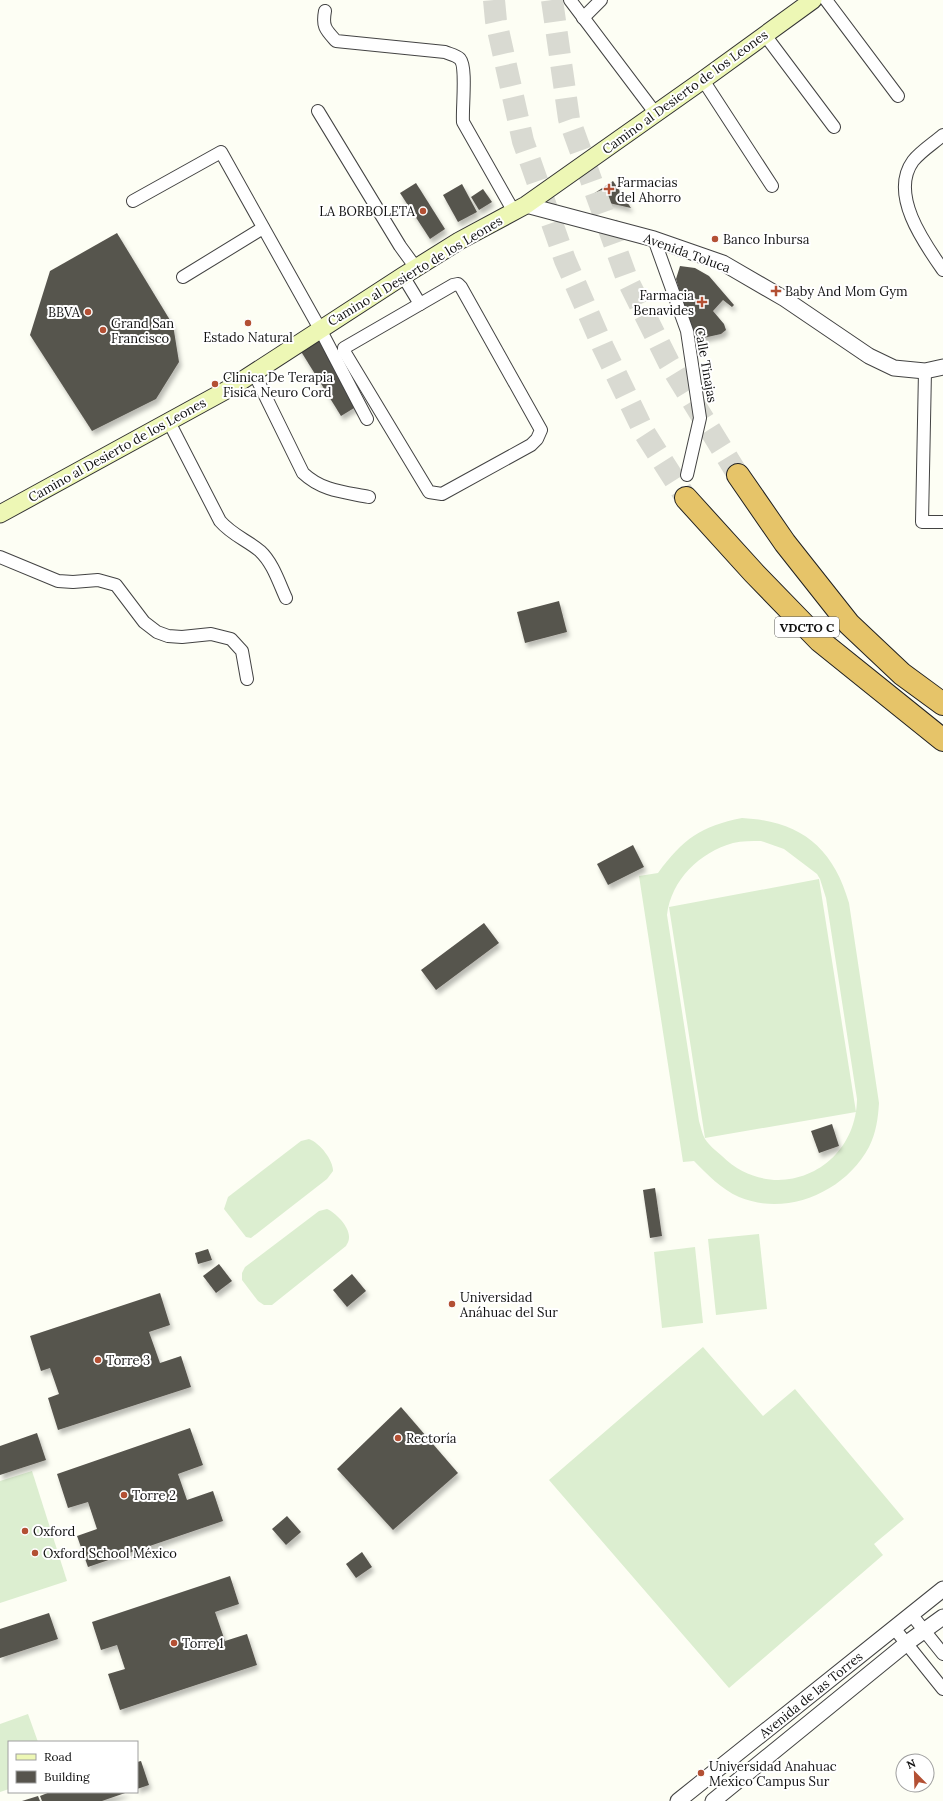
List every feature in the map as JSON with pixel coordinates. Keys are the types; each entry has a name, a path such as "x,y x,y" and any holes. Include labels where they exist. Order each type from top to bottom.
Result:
{"highway":[{"name":"VDCTO C","path":"738,475 785,543 849,624 902,674 943,704"},
{"name":"VDCTO C","path":"686,498 754,573 820,641 943,740"}],"main road":[{"name":"Camino al Desierto de los Leones","path":"0,514 168,420 210,399 254,373 320,329 459,241 520,208 656,114 813,0"}],"street":[{"path":"570,0 656,114"},
{"path":"584,18 601,0"},
{"path":"826,0 898,96"},
{"path":"325,11 323,23 328,32 336,41 445,52 460,59 464,69 462,108 463,122 520,208"},
{"path":"765,35 834,127"},
{"path":"703,80 772,186"},
{"path":"318,111 400,246 420,304"},
{"path":"943,135 913,161 907,175 904,193 914,222 930,252 943,270"},
{"path":"133,201 222,152 320,329 367,419"},
{"name":"Avenida Toluca","path":"520,208 654,239 723,263 785,299 869,356 894,368 924,371 943,367"},
{"path":"182,277 263,228"},
{"name":"Calle Tinajas","path":"654,239 687,331 700,418 687,475"},
{"path":"458,284 461,287 541,430 537,439 531,445 442,494 429,492 344,351 344,348 348,344 420,304 453,285 458,284"},
{"path":"924,371 922,522 943,522"},
{"path":"254,373 303,473 314,483 328,489 369,497"},
{"path":"168,420 220,521 229,531 260,552 270,565 286,598"},
{"path":"0,557 58,581 73,582 98,580 116,585 144,622 157,632 168,636 182,637 211,634 231,639 242,651 247,679"},
{"name":"Avenida de las Torres","path":"678,1801 943,1589"},
{"path":"911,1614 943,1654"},
{"name":"Avenida de las Torres","path":"713,1801 907,1643 943,1617"},
{"path":"894,1628 943,1688"}],"green space":[{"path":"742,818 763,820 797,831 823,852 834,867 842,883 849,903 879,1103 878,1115 869,1147 858,1163 845,1177 830,1188 795,1202 776,1204 757,1202 739,1197 720,1186 694,1161 683,1162 639,876 658,873 676,851 694,836 715,825","holes":["747,841 761,841 784,849 817,874 826,898 857,1099 853,1124 843,1145 828,1162 809,1174 787,1179 765,1179 743,1171 717,1152 704,1137 699,1121 667,915 674,890 681,879 689,869 709,853 733,843"]},
{"path":"819,879 856,1112 705,1138 669,907"},
{"path":"309,1139 325,1152 331,1162 333,1171 327,1179 251,1238 246,1237 224,1209 228,1197 301,1141"},
{"path":"327,1209 338,1217 345,1225 349,1234 346,1246 272,1305 264,1305 258,1301 242,1280 242,1273 245,1267 319,1211"},
{"path":"759,1234 767,1309 716,1315 708,1239"},
{"path":"695,1247 703,1323 662,1328 654,1252"},
{"path":"703,1347 763,1416 795,1389 904,1519 874,1544 883,1555 729,1688 549,1480"},
{"name":"Oxford","path":"32,1471 67,1581 0,1603 0,1481"},
{"path":"28,1714 38,1741 8,1741 8,1789 0,1792 0,1724"}],"building":[{"name":"Farmacias del Ahorro","path":"613,181 631,208 587,198"},
{"name":"LA BORBOLETA","path":"416,183 445,229 430,239 400,193"},
{"path":"462,184 477,212 458,222 443,195"},
{"path":"483,189 492,202 479,210 471,197"},
{"name":"Grand San Francisco","path":"117,233 173,325 179,362 156,399 92,431 30,335 50,271"},
{"name":"Farmacia Benavides","path":"680,266 695,268 709,276 734,305 732,307 723,300 713,311 724,324 726,330 721,334 694,340 676,279"},
{"path":"316,333 359,405 341,416 297,345"},
{"path":"559,601 567,632 525,643 517,612"},
{"path":"633,845 644,867 608,885 597,864"},
{"path":"484,923 499,943 436,990 421,970"},
{"path":"832,1124 839,1146 819,1153 811,1131"},
{"path":"655,1188 662,1236 650,1238 643,1190"},
{"path":"208,1249 212,1260 198,1264 195,1253"},
{"path":"219,1264 232,1281 216,1293 203,1276"},
{"path":"352,1274 366,1291 347,1307 333,1290"},
{"name":"Torre 3","path":"160,1293 170,1325 149,1332 160,1363 181,1356 191,1387 58,1430 48,1398 59,1394 50,1368 41,1371 30,1336"},
{"name":"Rectoría","path":"401,1407 458,1473 393,1530 337,1469"},
{"name":"Torre 2","path":"190,1428 203,1465 178,1474 187,1500 213,1491 223,1521 88,1567 77,1536 97,1529 88,1502 68,1508 57,1474"},
{"path":"37,1433 46,1460 0,1475 0,1446"},
{"path":"287,1516 301,1532 286,1545 272,1529"},
{"path":"362,1552 372,1567 356,1578 346,1564"},
{"name":"Torre 1","path":"230,1576 239,1604 215,1612 225,1641 247,1634 257,1665 120,1710 108,1674 125,1669 117,1645 101,1650 92,1622"},
{"path":"49,1613 58,1639 0,1658 0,1629"},
{"path":"141,1761 149,1785 138,1789 138,1762"},
{"path":"48,1793 125,1793 102,1801 42,1801 40,1796"},
{"path":"38,1796 40,1801 22,1801"}],"tunnel":[{"path":"494,0 496,21 523,141 565,260 603,347 644,432 686,498"},
{"path":"552,0 569,119 627,279 669,363 738,475"}],"place":[{"name":"Farmacias del Ahorro","path":"609,189"},
{"name":"LA BORBOLETA","path":"423,211"},
{"name":"Banco Inbursa","path":"715,239"},
{"name":"Baby And Mom Gym","path":"776,291"},
{"name":"Farmacia Benavides","path":"702,302"},
{"name":"BBVA","path":"88,312"},
{"name":"Estado Natural","path":"248,323"},
{"name":"Grand San Francisco","path":"103,330"},
{"name":"Clinica De Terapia Fisica Neuro Cord","path":"215,384"},
{"name":"Universidad Anáhuac del Sur","path":"452,1304"},
{"name":"Torre 3","path":"98,1360"},
{"name":"Rectoría","path":"398,1438"},
{"name":"Torre 2","path":"124,1495"},
{"name":"Oxford","path":"25,1531"},
{"name":"Oxford School México","path":"35,1553"},
{"name":"Torre 1","path":"174,1643"},
{"name":"Universidad Anahuac Mexico Campus Sur","path":"701,1773"}]}
